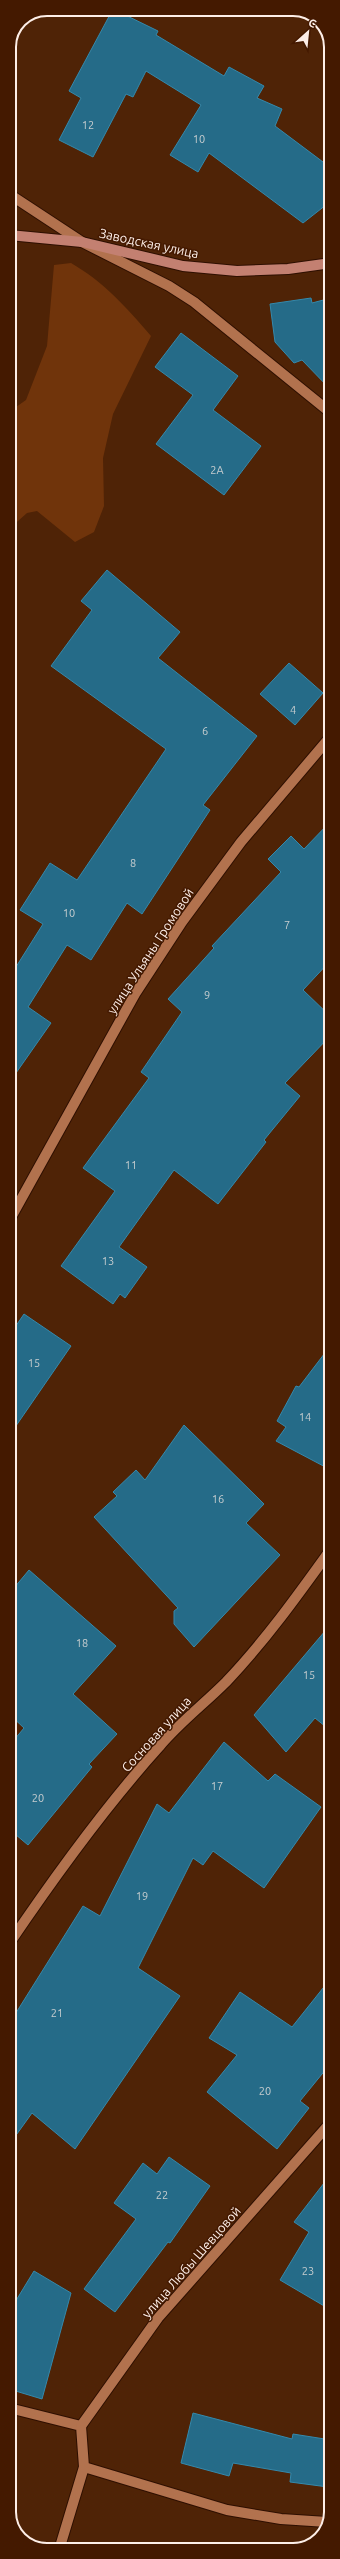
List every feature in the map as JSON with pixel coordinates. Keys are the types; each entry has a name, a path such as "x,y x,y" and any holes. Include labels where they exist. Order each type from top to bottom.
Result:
{"street":[{"name":"Заводская улица","path":"16,199 82,242"},
{"name":"Заводская улица","path":"16,236 82,242 183,266 222,269 288,270 324,264"},
{"path":"82,242 168,286 194,302 324,407"},
{"name":"улица Ульяны Громовой","path":"16,1208 135,994 182,922 241,842 324,744"},
{"name":"Сосновая улица","path":"16,1934 93,1826 154,1752 225,1682 251,1653 324,1558"},
{"name":"улица Любы Шевцовой","path":"81,2426 158,2318 324,2130"},
{"path":"16,2410 81,2426 84,2467 61,2543"},
{"path":"84,2467 227,2510 282,2519 322,2522"}],"shaded area":[{"path":"71,263 94,278 123,305 151,336 113,414 103,458 104,506 94,532 75,542 37,511 27,513 16,523 16,407 26,400 47,346 54,265"}],"building":[{"path":"109,16 127,16 158,31 156,35 224,76 229,67 264,86 257,98 282,109 275,126 324,163 324,206 303,223 209,153 198,172 170,155 201,105 146,71 133,97 126,94 93,157 59,140 81,98 69,91"},
{"path":"311,298 312,303 324,300 324,383 302,360 294,363 275,342 270,304"},
{"path":"181,333 238,376 213,410 261,446 224,495 156,444 193,395 155,367"},
{"path":"107,570 180,632 158,658 257,736 203,805 210,810 142,914 127,903 91,960 67,945 28,1007 51,1023 16,1073 16,967 43,924 20,910 50,863 77,880 166,749 51,666 92,610 81,601"},
{"path":"289,663 323,693 295,725 260,694"},
{"path":"324,828 324,968 303,990 324,1010 324,1042 285,1083 300,1096 264,1140 266,1142 218,1204 174,1170 119,1247 147,1267 125,1298 120,1294 113,1304 61,1266 115,1191 83,1168 149,1078 141,1072 182,1012 168,999 214,948 212,946 281,872 268,859 291,836 304,849"},
{"path":"24,1314 71,1346 16,1426 16,1326"},
{"path":"324,1354 324,1466 276,1441 286,1427 277,1421 296,1386 299,1387"},
{"path":"184,1425 264,1504 246,1523 280,1555 194,1647 174,1624 174,1611 178,1608 94,1517 117,1496 113,1492 136,1470 145,1480"},
{"path":"29,1570 116,1646 73,1694 117,1734 89,1764 92,1767 28,1845 16,1835 16,1738 24,1728 16,1721 16,1586"},
{"path":"324,1632 324,1725 315,1718 286,1752 254,1715"},
{"path":"224,1742 268,1781 275,1774 321,1807 264,1888 213,1851 203,1865 193,1858 138,1968 180,1996 75,2149 32,2113 16,2135 16,2013 83,1906 100,1916 157,1804 169,1813"},
{"path":"324,1987 324,2072 300,2101 309,2108 277,2149 207,2092 237,2055 209,2038 240,1992 292,2027"},
{"path":"169,2157 210,2186 170,2243 168,2242 115,2312 84,2289 136,2219 114,2203 143,2163 157,2174"},
{"path":"324,2183 324,2306 280,2280 309,2232 294,2222"},
{"path":"34,2271 71,2293 42,2399 16,2391 16,2301"},
{"path":"193,2413 292,2439 293,2434 324,2439 324,2486 290,2482 291,2473 233,2463 229,2476 181,2463"}]}
